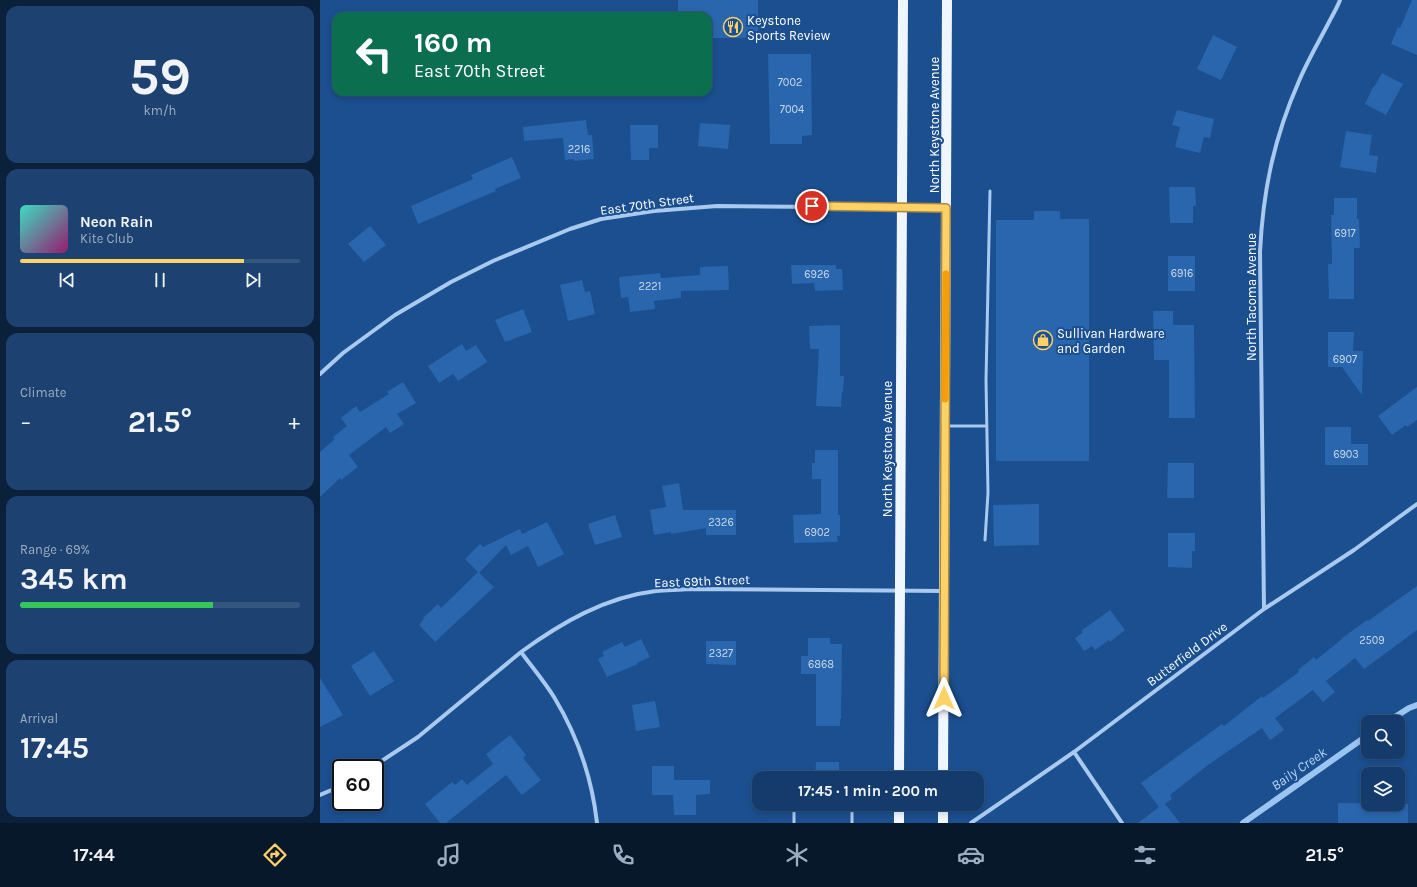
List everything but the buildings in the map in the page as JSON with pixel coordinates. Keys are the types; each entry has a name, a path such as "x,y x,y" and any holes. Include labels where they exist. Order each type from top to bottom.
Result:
{"main road":[{"name":"North Keystone Avenue","path":"899,771 903,0"},
{"name":"North Keystone Avenue","path":"943,771 947,0"},
{"path":"898,823 899,811"},
{"path":"943,811 943,823"}],"street":[{"name":"North Tacoma Avenue","path":"1264,609 1260,252 1263,207 1276,142 1288,107 1303,73 1340,0"},
{"name":"East 70th Street","path":"320,374 343,353 395,314 451,282 493,261 570,229 601,219 654,211 718,206 946,208"},
{"name":"Butterfield Drive","path":"971,823 1074,752 1264,609 1354,550 1417,504"},
{"name":"East 69th Street","path":"384,759 418,737 521,652 560,626 590,609 624,598 655,591 690,589 944,591"},
{"path":"521,652 549,690 572,731 588,775 597,823"},
{"path":"1074,752 1122,823"},
{"path":"320,795 332,790"}],"lane":[{"path":"986,540 988,493 986,426 990,191"},
{"path":"945,426 986,426"},
{"path":"794,811 794,823"},
{"path":"852,811 852,823"}],"waterway":[{"name":"Baily Creek","path":"1398,715 1417,705"},
{"name":"Baily Creek","path":"1243,823 1361,740"}],"slow traffic":[{"path":"945,399 946,274"}],"place":[{"name":"Keystone Sports Review","path":"733,27"},
{"name":"Sullivan Hardware and Garden","path":"1043,340"}],"route":[{"path":"812,206 946,208 944,698"}]}
